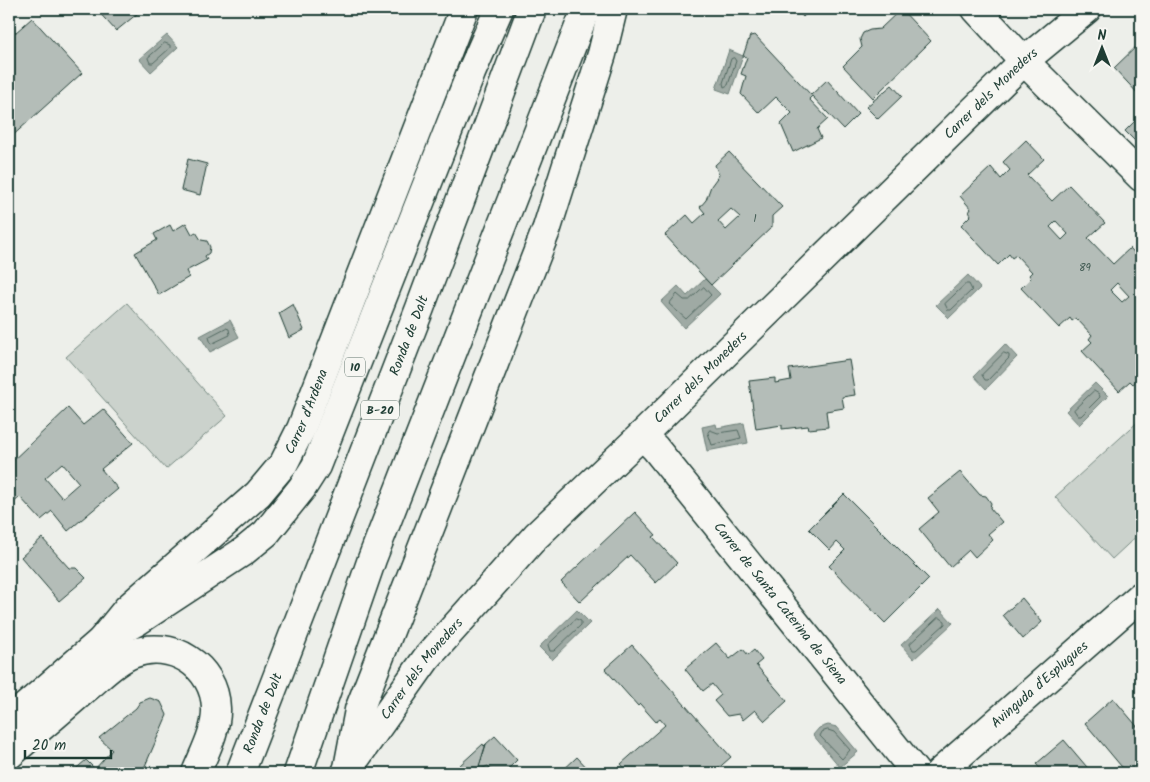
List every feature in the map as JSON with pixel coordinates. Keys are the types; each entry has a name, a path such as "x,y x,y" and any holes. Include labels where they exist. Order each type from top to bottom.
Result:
{"main road":[{"name":"Carrer d'Ardena","path":"9,721 101,641 127,609 258,494 284,463 300,429 464,9"},
{"name":"10","path":"101,641 136,622 244,551 266,533 302,488 316,466 471,73 499,9"},
{"name":"Ronda de Dalt","path":"240,773 420,308 532,9"},
{"path":"298,773 372,559 586,9"},
{"path":"347,771 359,710 547,228 602,54 613,9"},
{"path":"976,9 1024,61 1141,178"},
{"name":"Carrer dels Moneders","path":"347,771 426,659 536,536 642,435 1024,61 1087,9"},
{"name":"Carrer de Santa Caterina de Siena","path":"642,435 655,448 916,773"},
{"name":"Avinguda d'Esplugues","path":"939,773 1141,596"},
{"path":"9,755 123,659 143,650 170,651 185,656 197,664 210,682 214,694 216,708 214,722 196,773"}],"shaded area":[{"path":"127,303 227,416 166,469 66,357"},
{"path":"1141,419 1141,532 1112,559 1055,497"}],"water":[{"path":"167,35 178,47 151,72 139,59"},
{"path":"729,50 743,56 730,94 716,89"},
{"path":"968,275 980,288 949,318 936,305"},
{"path":"705,279 720,294 684,328 661,302 678,286 687,296"},
{"path":"230,320 239,337 210,352 200,336"},
{"path":"1005,344 1017,357 986,389 974,376"},
{"path":"1095,383 1108,396 1079,425 1066,411"},
{"path":"744,423 748,443 707,451 702,427 716,424 717,428"},
{"path":"940,609 953,623 914,659 901,645"},
{"path":"577,610 590,623 552,660 539,647"},
{"path":"828,725 837,727 858,752 840,767 813,735 819,728"}],"building":[{"path":"96,9 143,9 116,31"},
{"path":"796,9 811,9 803,17"},
{"path":"901,9 931,41 873,98 843,66 862,47 860,39 863,33 880,29"},
{"path":"32,18 82,73 9,139 9,33 12,30 15,33"},
{"path":"755,35 811,95 827,80 858,114 843,129 812,96 809,99 828,119 817,129 821,138 793,152 781,124 792,113 776,97 759,113 741,94 746,76 741,74 747,57 743,56 750,36"},
{"path":"1141,42 1141,97 1114,68"},
{"path":"892,85 902,96 878,119 866,107"},
{"path":"1141,115 1141,135 1135,141 1125,131"},
{"path":"1026,140 1044,159 1027,175 1052,201 1069,185 1105,223 1088,238 1113,264 1130,248 1141,260 1141,386 1137,381 1133,384 1130,381 1119,391 1082,351 1092,342 1089,339 1092,335 1076,318 1072,321 1070,318 1059,328 1021,288 1031,278 1029,275 1032,272 1016,255 1012,258 1009,254 998,265 961,225 971,215 969,212 971,209 960,196 991,167 1001,179 1010,170 1003,162","holes":["1056,221 1068,234 1062,240 1050,227","1117,283 1129,296 1122,302 1110,290"]},
{"path":"729,152 782,207 772,216 772,227 711,285 665,235 687,215 694,223 705,213 700,207 706,200 711,186 719,175 715,165","holes":["731,209 740,217 726,230 718,221"]},
{"path":"188,159 207,164 200,195 181,190"},
{"path":"186,223 192,234 196,232 201,240 207,241 210,247 209,253 205,256 207,260 186,271 189,277 159,295 135,253 157,240 154,234 170,225 173,231"},
{"path":"293,304 304,330 289,338 279,313"},
{"path":"849,360 855,395 842,397 844,408 826,411 828,427 809,429 808,426 782,429 782,425 756,429 749,381 775,378 775,383 791,380 789,369"},
{"path":"68,408 83,425 103,409 133,443 101,469 118,489 68,531 52,511 41,520 20,497 11,505 9,502 9,464","holes":["62,463 79,483 62,498 45,478"]},
{"path":"960,472 980,495 986,496 991,503 990,508 1002,522 988,534 993,540 975,557 969,550 950,567 919,529 939,512 928,498"},
{"path":"844,494 929,579 885,623 829,566 845,550 837,542 830,550 809,529"},
{"path":"635,512 656,535 653,537 677,563 656,583 630,555 580,602 561,582"},
{"path":"42,538 69,568 76,568 86,578 59,601 21,557"},
{"path":"1022,598 1042,622 1023,639 1003,615"},
{"path":"716,643 730,659 743,649 748,655 754,650 762,660 756,665 787,701 765,721 755,710 743,720 739,714 727,716 714,701 721,695 712,684 703,691 685,669"},
{"path":"632,645 731,757 713,773 629,773 621,764 665,725 660,719 656,722 640,704 638,706 605,669"},
{"path":"150,698 161,702 167,715 142,773 71,773 86,760 95,769 112,750 99,738 136,708 140,702"},
{"path":"1113,698 1141,731 1141,767 1134,773 1129,773 1121,766 1085,723"},
{"path":"495,736 517,760 504,773 494,773 488,766 478,770 486,744"},
{"path":"1064,740 1092,773 1044,773 1036,764"},
{"path":"483,744 484,746 486,744 478,770 466,773 460,765"},
{"path":"577,757 592,773 560,773"}]}
